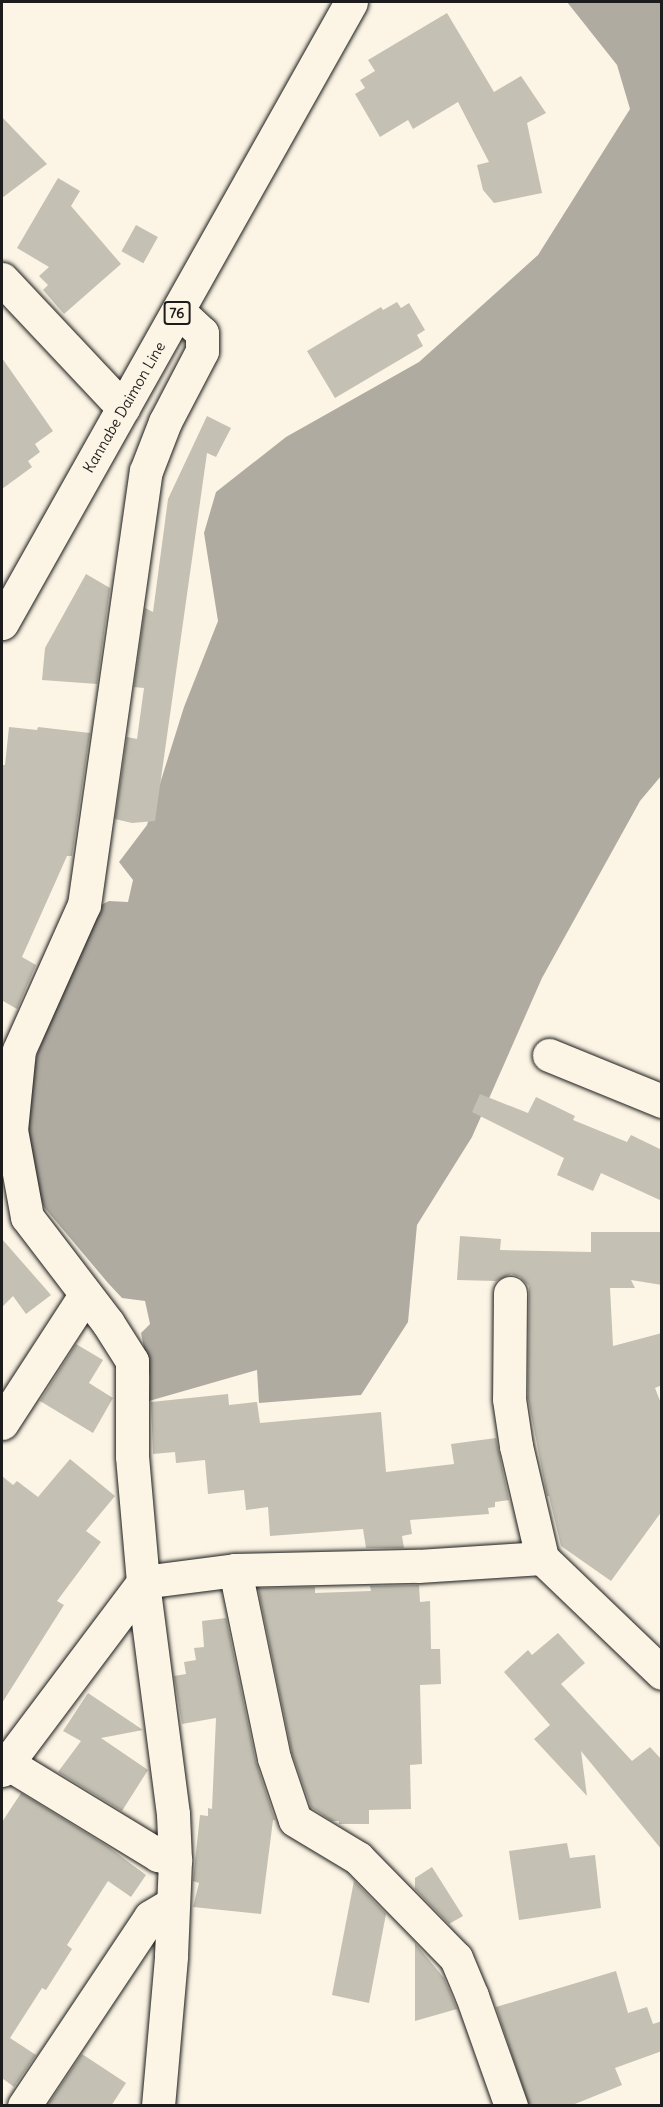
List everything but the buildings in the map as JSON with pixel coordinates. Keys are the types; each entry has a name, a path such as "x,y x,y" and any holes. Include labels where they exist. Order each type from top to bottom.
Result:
{"street":[{"name":"Kannabe Daimon Line","path":"2,623 351,2"},
{"path":"2,279 123,408"},
{"path":"158,2106 171,1956 175,1860 173,1814 143,1582 132,1456 132,1361 108,1323 27,1217 11,1130 19,1050 84,905 146,471 165,422 202,351 202,333 178,312"},
{"path":"549,1055 662,1101"},
{"path":"510,1293 509,1398 518,1456 542,1558 662,1673"},
{"path":"2,1423 85,1295"},
{"path":"175,1860 158,1855 3,1764 143,1582 235,1570 418,1566 542,1558"},
{"path":"235,1570 274,1758 295,1820 358,1858 456,1958 511,2106"},
{"path":"24,2106 150,1917 172,1904"}],"shaded area":[{"path":"567,2 661,2 661,776 640,801 542,978 472,1137 417,1225 408,1322 361,1395 259,1403 257,1370 149,1401 150,1377 141,1333 150,1324 145,1301 122,1298 108,1283 44,1207 29,1171 25,1102 38,1051 101,905 109,901 128,902 133,880 119,862 147,825 184,707 218,621 204,533 216,492 286,437 419,362 538,255 630,109 617,65"}]}
